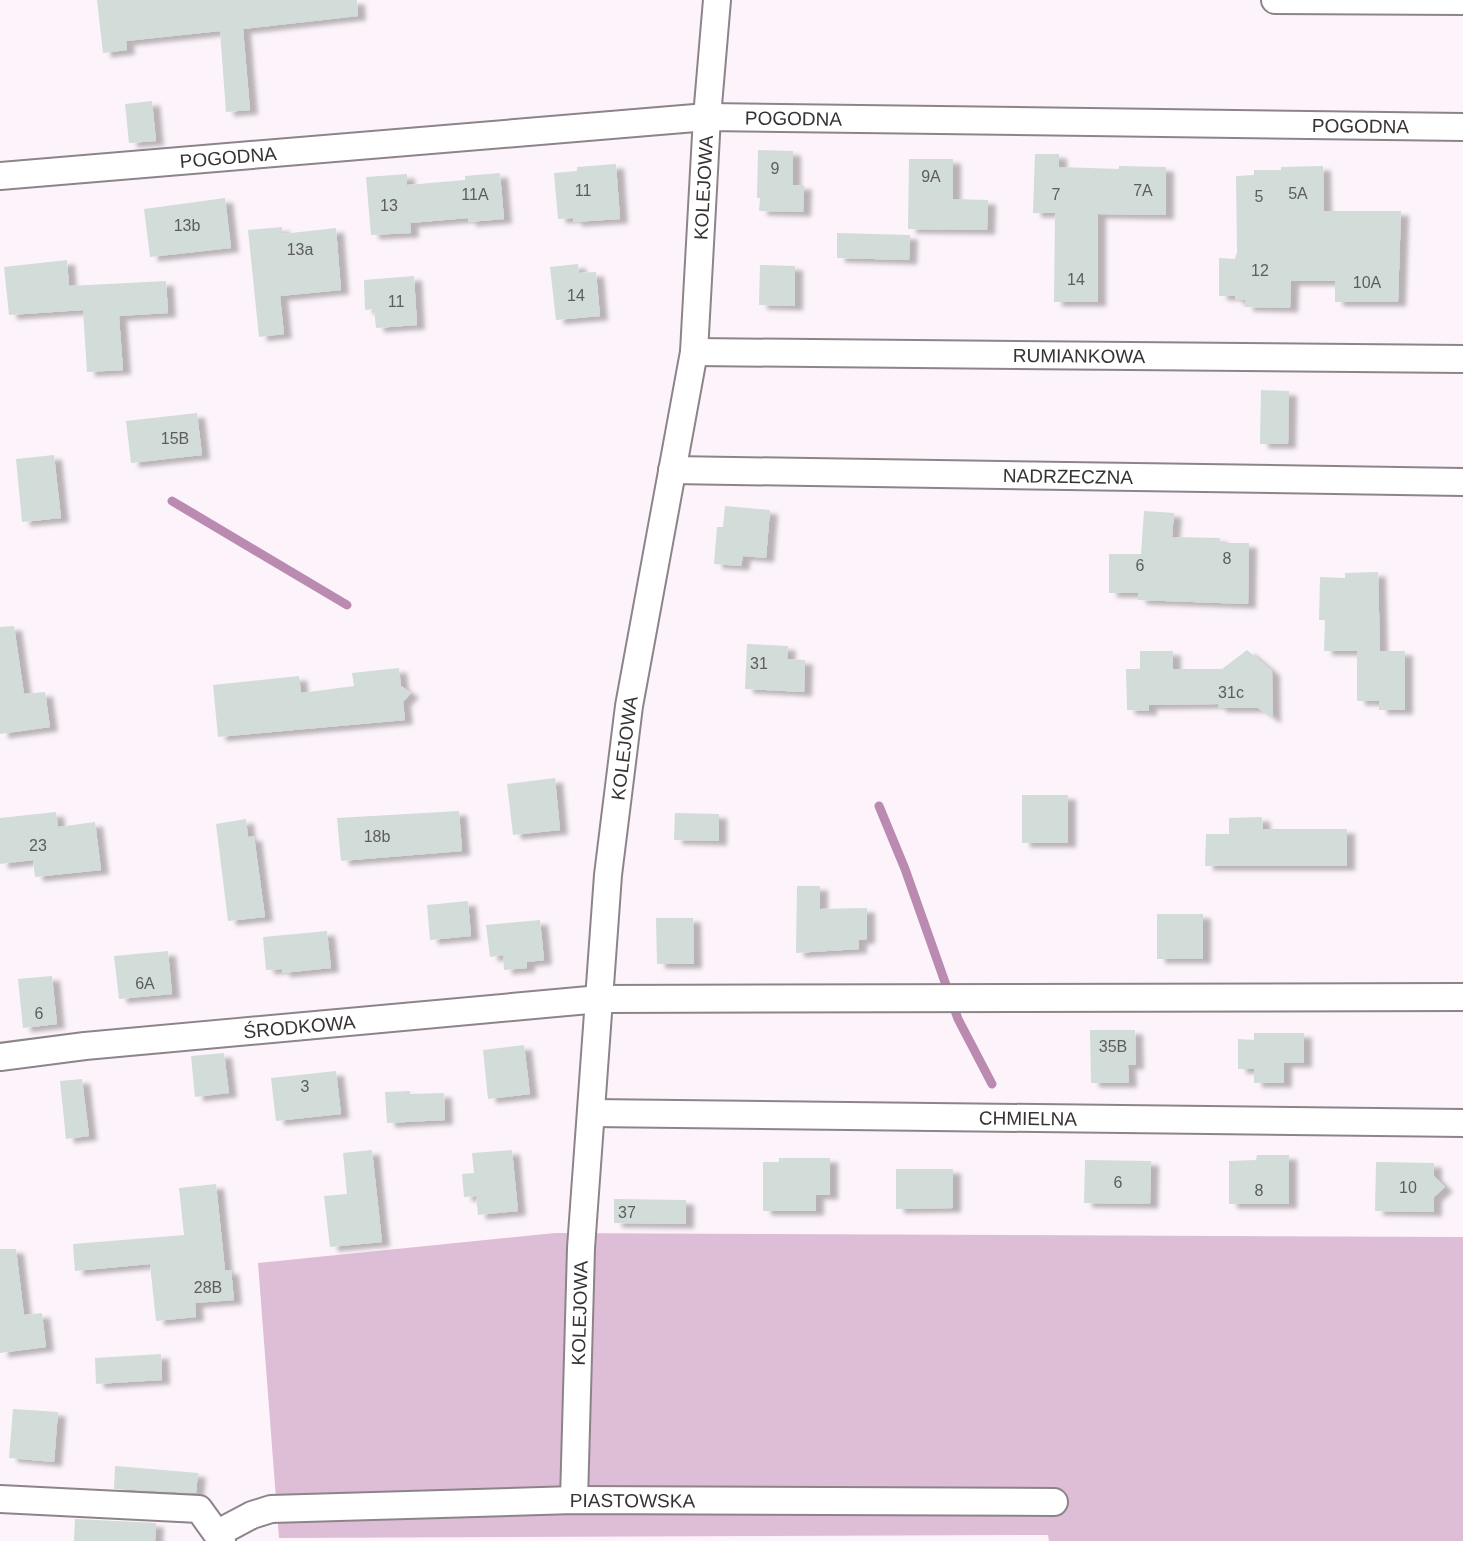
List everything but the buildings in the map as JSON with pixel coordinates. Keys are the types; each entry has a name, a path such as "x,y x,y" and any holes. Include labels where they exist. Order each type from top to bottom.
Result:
{"street":[{"name":"KOLEJOWA","path":"574,1500 582,1248 608,875 628,716 694,352 716,0"},
{"path":"1275,0 1463,1"},
{"name":"POGODNA","path":"0,176 707,117 1463,127"},
{"name":"RUMIANKOWA","path":"694,352 1463,359"},
{"name":"NADRZECZNA","path":"672,470 1463,482"},
{"name":"ŚRODKOWA","path":"0,1057 85,1046 600,999 1463,998"},
{"name":"CHMIELNA","path":"592,1113 1463,1123"},
{"name":"PIASTOWSKA","path":"0,1499 198,1509 220,1537 251,1515 271,1509 574,1500 1054,1502"}],"shaded area":[{"path":"555,1233 1463,1237 1463,1541 1049,1541 1048,1535 279,1538 258,1263"}],"waterway":[{"path":"172,501 347,605"},
{"path":"879,806 905,869 958,1019 992,1084"}]}
